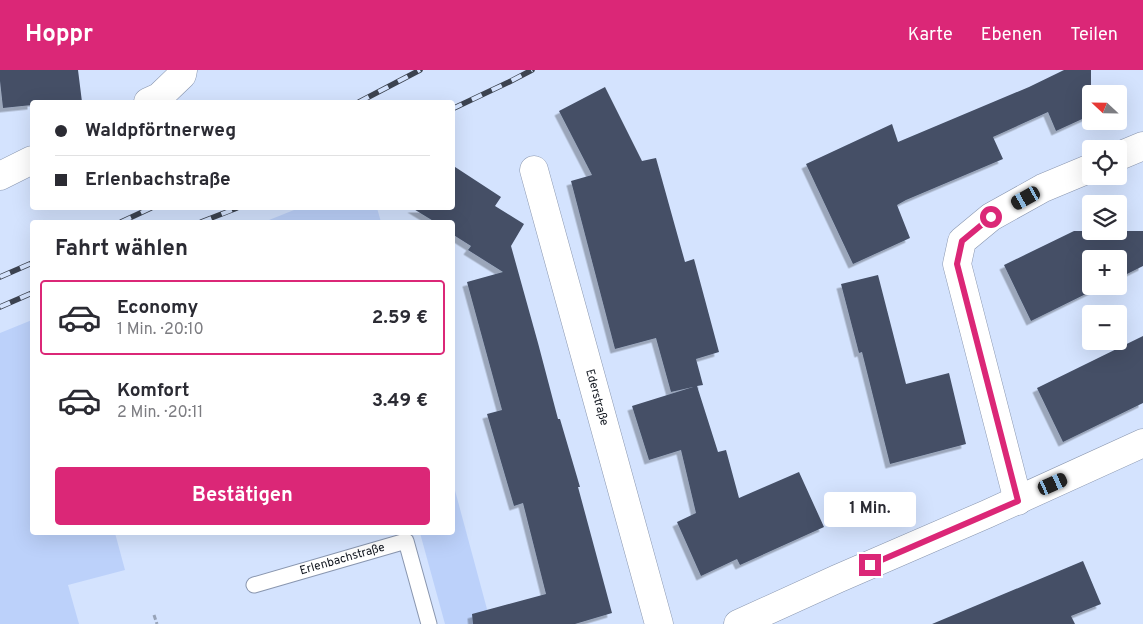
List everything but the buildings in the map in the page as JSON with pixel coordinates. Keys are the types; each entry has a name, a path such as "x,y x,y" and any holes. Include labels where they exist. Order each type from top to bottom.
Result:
{"street":[{"path":"152,100 159,97 183,72"},
{"path":"1127,153 1143,146"},
{"path":"0,176 30,161"},
{"name":"Ederstraße","path":"534,170 659,624"},
{"path":"1018,501 957,264 962,241 991,217 1043,188 1082,172"},
{"path":"738,624 1018,501 1143,443"}],"lane":[{"name":"Erlenbachstraße","path":"254,585 406,541 429,624"}],"path":[{"path":"154,615 157,624"}],"shaded area":[{"path":"294,210 378,210 380,220 269,220"},
{"path":"30,321 30,535 116,535 125,570 68,585 79,624 0,624 0,333"},
{"path":"455,490 491,624 445,624 421,535 455,535"}],"railway":[{"path":"363,100 420,70"},
{"path":"455,108 532,70"},
{"path":"125,220 147,210"},
{"path":"206,220 232,210"},
{"path":"0,277 30,264"},
{"path":"0,307 30,294"}],"route":[{"path":"870,565 1018,501 957,264 962,241 991,217"}]}
